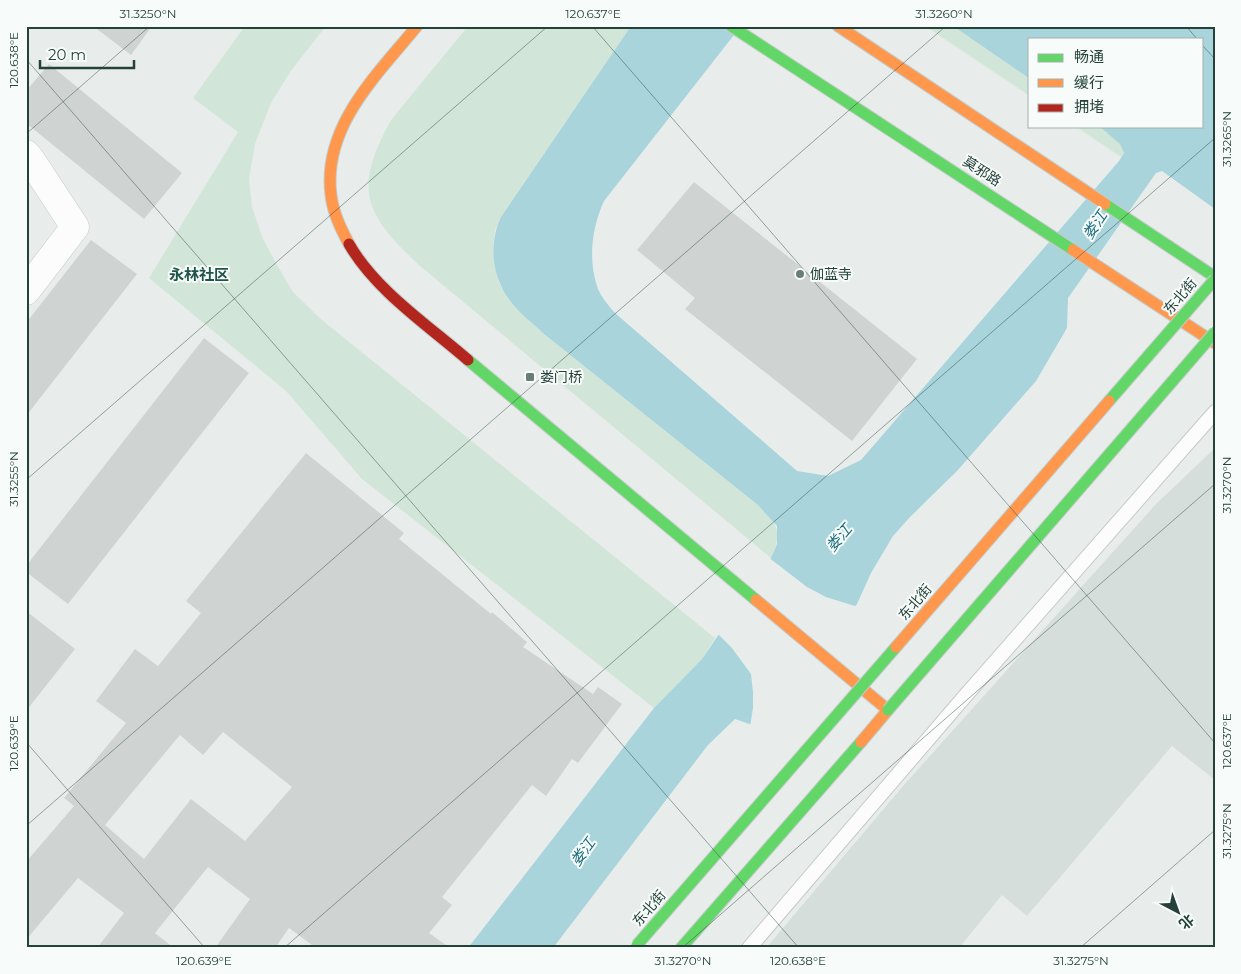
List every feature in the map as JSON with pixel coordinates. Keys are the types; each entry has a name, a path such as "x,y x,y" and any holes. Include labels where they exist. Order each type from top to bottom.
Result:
{"main road":[{"path":"418,26 360,96 336,143 330,173 331,204 347,241 370,273 397,300 888,710"},
{"name":"莫邪路","path":"731,26 1215,342"},
{"path":"838,26 1215,278"},
{"name":"东北街","path":"635,946 1215,278"},
{"path":"681,948 1215,332"}],"street":[{"path":"26,154 75,227 26,291"}],"lane":[{"path":"749,948 966,695 1215,412"}],"shaded area":[{"path":"1215,448 1215,780 1172,746 1027,916 1002,895 959,948 766,948 903,786 1156,504"}],"green space":[{"path":"245,26 326,26 290,72 271,103 255,144 249,179 252,207 263,239 293,292 322,320 715,638 702,659 654,708 362,479 286,391 149,278 238,132 193,98"},
{"path":"468,26 631,26 501,217 495,230 493,245 499,282 510,301 544,334 758,505 770,518 776,529 777,541 771,558 420,266 401,248 376,216 370,200 371,165 391,120"},
{"path":"925,26 953,26 1028,78 1028,95"},
{"path":"1078,128 1101,128 1120,143 1124,153 1121,157"}],"water":[{"name":"娄江","path":"631,26 741,26 604,201 594,232 592,254 594,276 598,290 615,313 797,471 828,476 861,460 1119,161 1124,153 1120,144 1101,128 1204,128 1204,38 1028,38 1028,78 953,26 1215,26 1215,209 1162,171 1156,173 1068,298 1067,328 1036,381 957,471 893,536 871,573 857,604 755,726 735,719 708,745 553,948 468,948 654,708 702,659 771,558 777,544 777,526 758,505 544,334 511,302 500,282 494,261 494,238 501,217"}],"pier":[{"path":"768,557 807,587 826,597 858,607 755,729 750,727 753,708 751,674 732,648 716,632"}],"building":[{"path":"93,26 152,26 131,55"},
{"path":"49,64 182,173 144,219 26,123 26,91"},
{"path":"694,182 917,359 852,441 685,309 695,298 637,250"},
{"path":"91,240 137,274 26,416 26,323"},
{"path":"204,338 249,373 68,604 26,572 26,566"},
{"path":"306,453 404,533 399,539 527,642 523,647 593,694 598,687 622,704 578,763 572,759 546,796 532,785 442,897 452,905 429,933 450,948 316,948 289,928 275,948 215,948 250,899 208,867 155,933 174,948 97,948 124,913 78,878 26,940 26,862 74,806 64,798 126,723 96,701 135,649 158,666 201,613 186,601","holes":["223,732 292,787 245,841 191,799 144,859 105,825 180,735 203,755"]},
{"path":"26,611 75,649 26,711"}],"traffic: fast":[{"path":"731,26 1073,250"},
{"path":"1105,204 1215,277"},
{"path":"1109,401 1215,279"},
{"path":"888,710 1215,332"},
{"path":"468,360 756,600"},
{"path":"637,945 896,647"},
{"path":"681,948 861,742"}],"traffic: slow":[{"path":"349,244 340,227 332,202 331,170 335,146 344,124 370,82 417,26"},
{"path":"838,26 1105,204"},
{"path":"1073,250 1215,343"},
{"path":"896,647 1109,401"},
{"path":"756,600 888,710 861,742"}],"traffic: jam":[{"path":"349,244 360,261 388,292 468,360"}],"place":[{"name":"伽蓝寺","path":"800,274"},
{"name":"娄门桥","path":"530,377"}],"district":[{"name":"永林社区","path":"199,275"}]}
